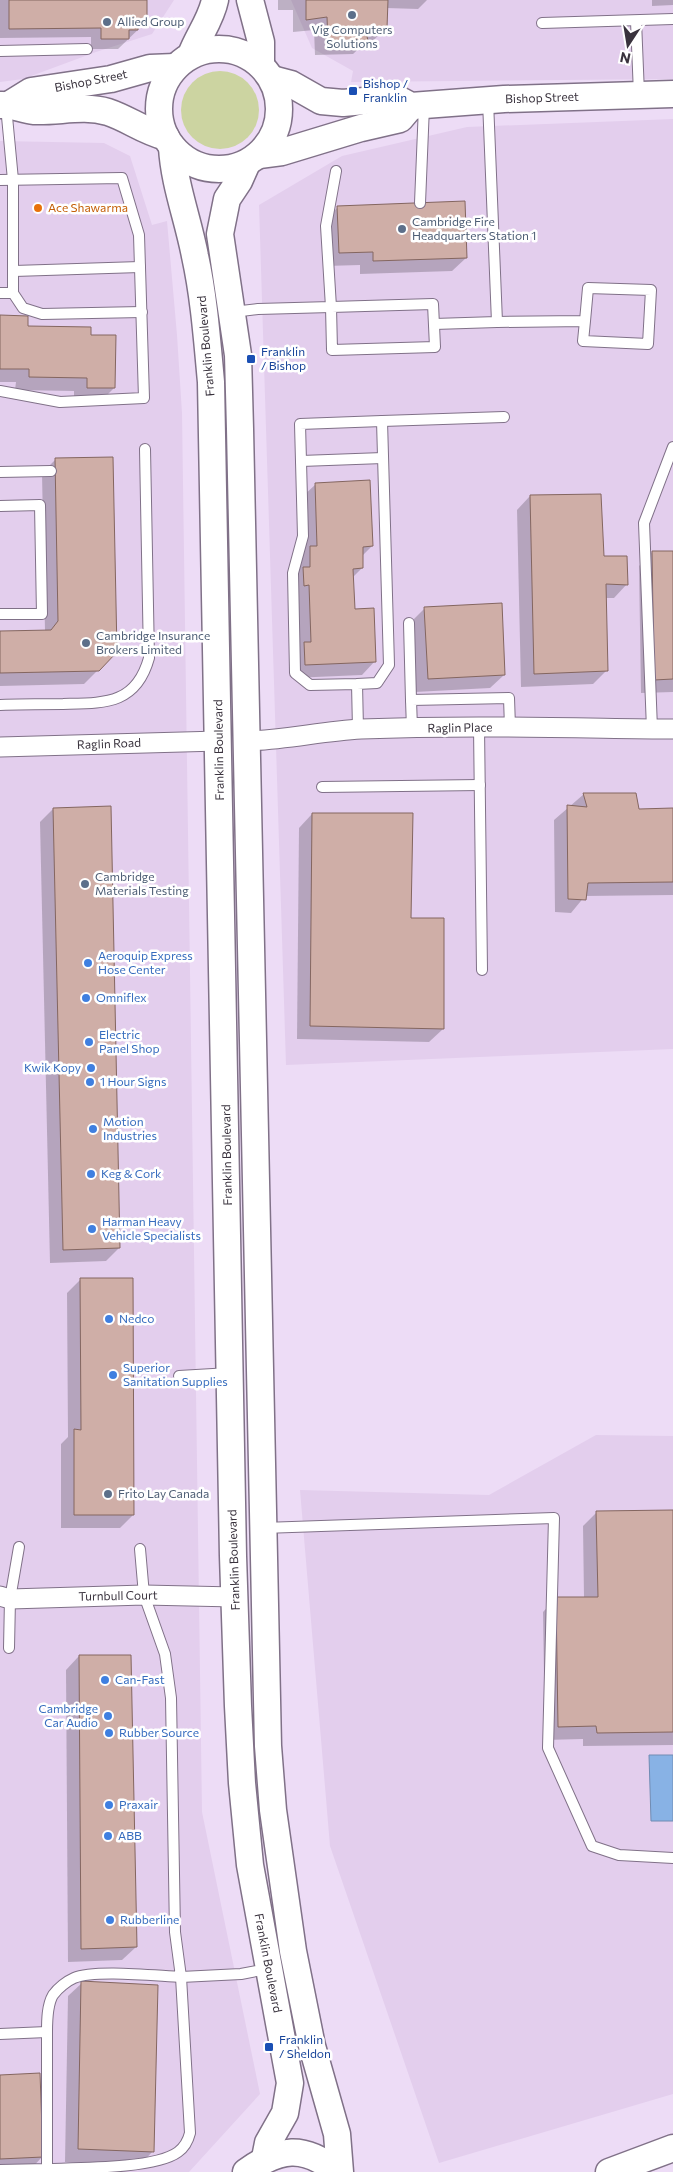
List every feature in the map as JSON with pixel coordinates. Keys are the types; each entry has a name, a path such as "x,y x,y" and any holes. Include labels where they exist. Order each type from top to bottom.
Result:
{"main road":[{"path":"215,0 183,61 162,88 159,113 169,142 188,160 207,168 228,169 253,159 361,128 400,119 418,105"},
{"path":"250,0 262,42 267,72 279,98 279,119 272,139 253,159 227,199 221,225 222,252 238,356 240,411 268,1746 273,1810 293,1952 312,2046 337,2134 338,2172"},
{"path":"183,61 209,49 228,49 246,54 267,72"},
{"name":"Bishop Street","path":"5,105 31,91 103,80 183,61"},
{"name":"Bishop Street","path":"267,72 310,96 327,102 343,104 396,98 418,105 488,100 673,94"},
{"name":"Bishop Street","path":"5,105 34,111 79,107 94,109 110,113 169,142"},
{"name":"Franklin Boulevard","path":"169,142 173,167 196,256 206,318 209,363 219,741 235,1597 242,1783 250,1865 290,2083 286,2113 255,2165"},
{"path":"609,2172 673,2148"},
{"path":"255,2165 285,2152 305,2154 324,2161 338,2172"}],"street":[{"name":"Raglin Place","path":"247,741 358,729 479,727 673,729"},
{"name":"Raglin Road","path":"0,747 219,741"},
{"name":"Turnbull Court","path":"5,1598 144,1595 235,1597"}],"lane":[{"path":"542,23 673,19"},
{"path":"636,21 639,95"},
{"path":"0,51 86,49"},
{"path":"488,100 497,322"},
{"path":"5,105 13,180 13,293 23,308 42,314 142,312"},
{"path":"418,105 420,203"},
{"path":"232,312 258,309 331,307 433,304 435,347 332,350 331,307 326,226 336,171"},
{"path":"0,180 122,178 139,235 144,398 60,402 0,391"},
{"path":"14,271 140,267"},
{"path":"588,288 651,290 648,344 583,341 585,322 588,288"},
{"path":"0,293 13,293"},
{"path":"434,324 585,322"},
{"path":"382,421 388,665 377,683 310,685 295,673 293,573 303,536 300,424 382,421 504,417"},
{"path":"652,729 644,523 673,447"},
{"path":"0,705 103,703 128,693 141,678 149,658 145,449"},
{"path":"301,461 383,458"},
{"path":"0,472 51,471"},
{"path":"0,506 40,505 42,614 0,614"},
{"path":"409,623 412,728"},
{"path":"357,684 358,729"},
{"path":"411,700 510,698 510,727"},
{"path":"479,727 482,970"},
{"path":"322,787 480,785"},
{"path":"179,1376 231,1373"},
{"path":"262,1528 554,1518 548,1748 592,1846 619,1856 673,1858"},
{"path":"9,1648 5,1598 19,1547"},
{"path":"0,2170 47,2170 141,2163 172,2155 187,2143 190,2132 181,1977 175,1932 171,1698 165,1654 144,1595 140,1549"},
{"path":"47,2170 48,2010 53,1995 65,1983 75,1977 112,1974 181,1977 241,1974 268,1969"},
{"path":"0,2034 47,2032"}],"shaded area":[{"path":"0,0 174,0 152,34 23,79 0,82"},
{"path":"291,0 673,0 673,79 351,82 353,71 312,48"},
{"path":"673,119 673,1049 286,1065 259,205 342,156 467,127"},
{"path":"0,141 104,143 130,156 152,225 167,221 182,413 202,1812 260,2094 189,2172 0,2172"},
{"path":"596,1435 673,1436 673,2094 439,2163 330,1846 300,1490 489,1495"}],"green space":[{"path":"212,71 228,71 242,77 253,88 259,102 259,118 253,132 242,143 228,149 212,149 198,143 187,132 181,118 181,102 187,88 198,77"}],"water":[{"path":"649,1755 673,1755 673,1821 651,1821"}],"building":[{"path":"9,0 147,0 147,22 138,22 138,30 129,30 129,39 101,39 101,28 9,29"},
{"path":"306,0 388,0 387,28 365,27 368,41 328,42 327,17 306,20"},
{"name":"Cambridge Fire Headquarters Station 1","path":"465,201 467,258 373,261 373,252 339,253 337,206"},
{"path":"0,315 28,316 28,326 91,327 91,335 116,335 115,388 87,388 87,378 29,377 29,369 0,369"},
{"path":"113,457 117,652 99,671 0,673 0,631 51,630 58,621 55,458"},
{"path":"370,480 373,546 363,547 363,568 353,569 355,609 374,608 376,662 305,665 304,642 311,642 309,585 304,586 303,567 310,567 310,546 317,546 315,483"},
{"path":"601,494 604,556 627,556 628,585 606,584 608,671 534,674 530,495"},
{"path":"652,551 673,551 673,679 654,680"},
{"path":"502,603 505,675 428,679 424,607"},
{"path":"583,793 636,793 639,809 673,808 673,882 588,883 586,900 568,899 567,805 587,807"},
{"path":"111,806 120,1248 63,1250 53,808"},
{"path":"312,813 413,813 411,918 444,918 444,1029 310,1026"},
{"path":"80,1278 133,1278 134,1515 74,1515 74,1429 81,1430"},
{"path":"673,1510 673,1732 597,1733 596,1726 558,1727 556,1597 598,1597 596,1511"},
{"path":"79,1655 131,1655 137,1947 81,1949"},
{"path":"81,1981 158,1985 154,2152 78,2149"},
{"path":"40,2073 43,2157 0,2159 0,2075"}],"place":[{"name":"Vig Computers Solutions","path":"352,15"},
{"name":"Allied Group","path":"107,22"},
{"name":"Bishop / Franklin","path":"353,91"},
{"name":"Ace Shawarma","path":"38,208"},
{"name":"Cambridge Fire Headquarters Station 1","path":"402,229"},
{"name":"Franklin / Bishop","path":"251,359"},
{"name":"Cambridge Insurance Brokers Limited","path":"86,643"},
{"name":"Cambridge Materials Testing","path":"85,884"},
{"name":"Aeroquip Express Hose Center","path":"88,963"},
{"name":"Omniflex","path":"86,998"},
{"name":"Electric Panel Shop","path":"89,1042"},
{"name":"Kwik Kopy","path":"91,1068"},
{"name":"1 Hour Signs","path":"90,1082"},
{"name":"Motion Industries","path":"93,1129"},
{"name":"Keg & Cork","path":"91,1174"},
{"name":"Harman Heavy Vehicle Specialists","path":"92,1229"},
{"name":"Nedco","path":"109,1319"},
{"name":"Superior Sanitation Supplies","path":"113,1375"},
{"name":"Frito Lay Canada","path":"108,1494"},
{"name":"Can-Fast","path":"105,1680"},
{"name":"Cambridge Car Audio","path":"108,1716"},
{"name":"Rubber Source","path":"109,1733"},
{"name":"Praxair","path":"109,1805"},
{"name":"ABB","path":"108,1836"},
{"name":"Rubberline","path":"110,1920"},
{"name":"Franklin / Sheldon","path":"269,2047"}]}
